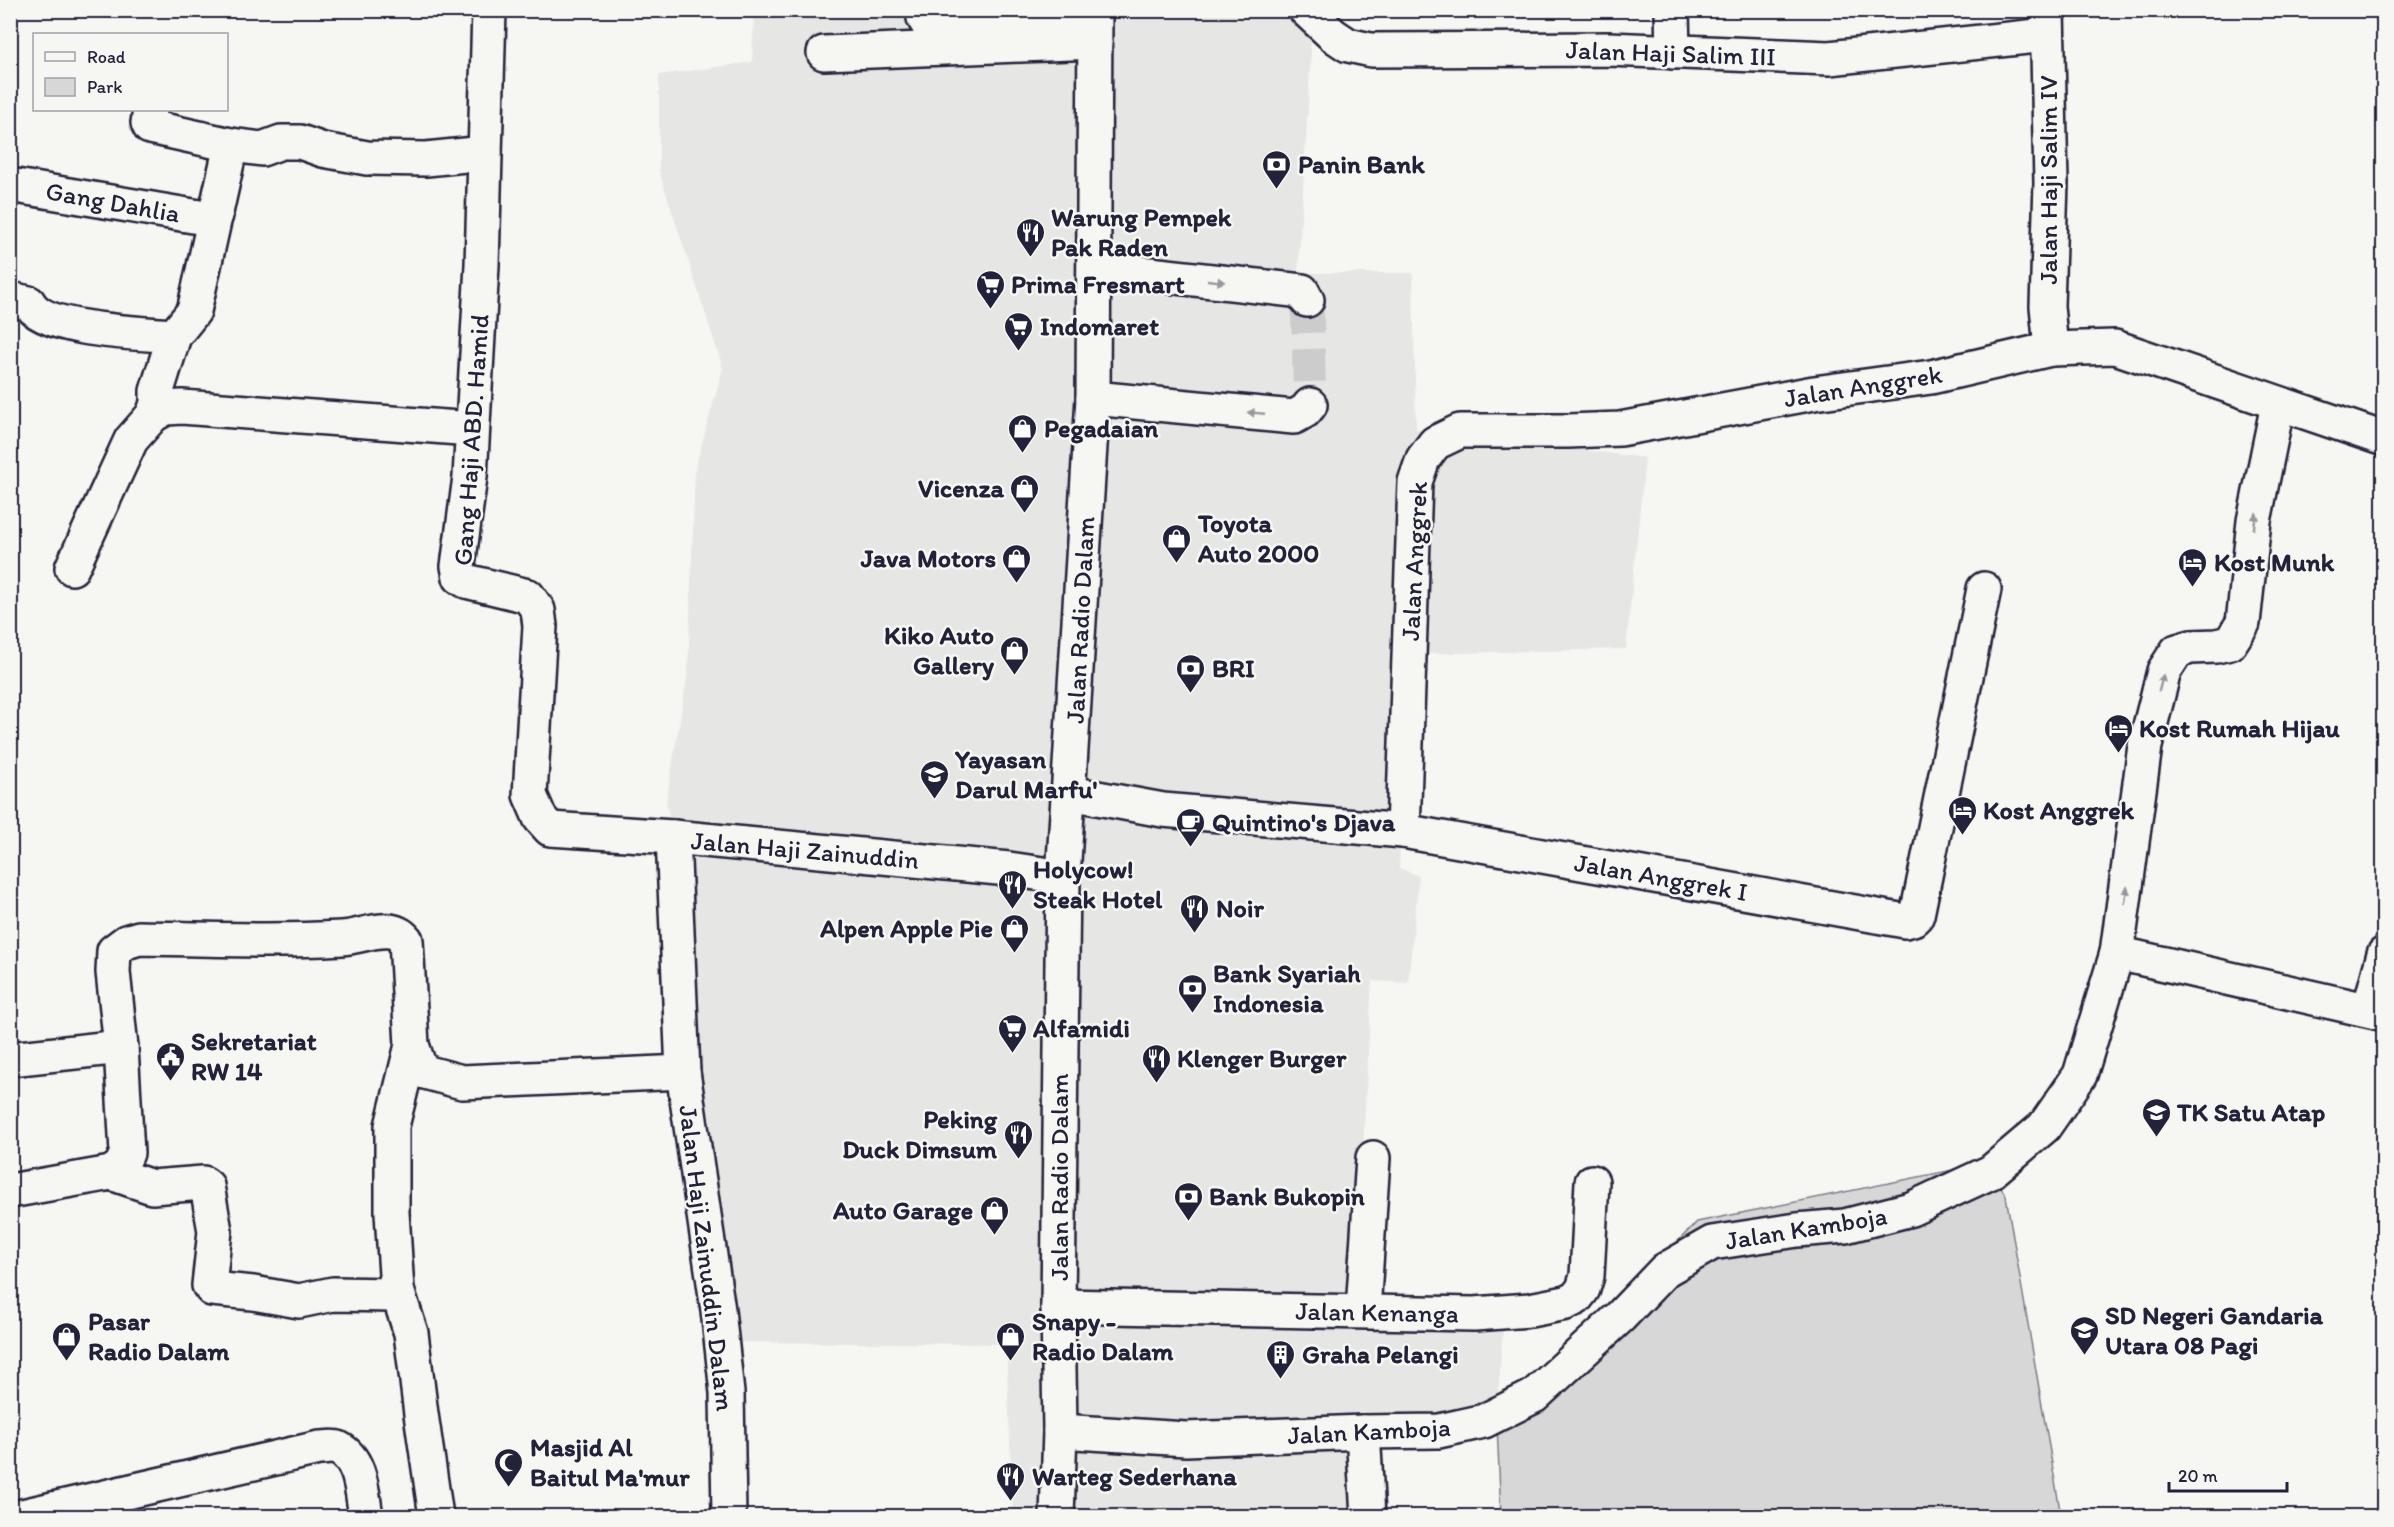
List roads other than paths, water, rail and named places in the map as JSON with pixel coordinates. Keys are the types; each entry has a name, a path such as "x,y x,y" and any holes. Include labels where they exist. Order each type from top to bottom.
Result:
{"street":[{"name":"Gang Haji ABD. Hamid","path":"489,10 482,265 470,477 458,566 460,577 466,581 528,596 538,610 540,626 531,795 540,818 550,829 673,837"},
{"name":"Jalan Haji Salim III","path":"1306,10 1348,45 1371,50 1608,50 1829,58 2047,23"},
{"path":"1672,10 1673,52"},
{"path":"924,18 932,31 940,32 1094,21"},
{"path":"824,53 1094,21"},
{"name":"Jalan Radio Dalam","path":"1057,1516 1060,1431 1058,1306 1063,877 1093,398 1094,21"},
{"name":"Jalan Haji Salim IV","path":"2047,23 2051,183 2047,306 2051,349"},
{"path":"150,111 148,123 150,127 231,146 262,148 281,142 300,142 323,150 367,158 426,159 484,153"},
{"path":"153,416 157,403 157,391 174,336 194,310 231,146"},
{"name":"Gang Dahlia","path":"10,185 205,218 216,215"},
{"path":"1095,268 1302,291 1307,300"},
{"path":"10,299 29,303 33,310 71,326 174,336"},
{"name":"Jalan Anggrek","path":"1403,831 1415,482 1423,459 1434,443 1460,431 1620,429 1803,395 1932,377 2051,349 2115,347 2384,439"},
{"path":"1093,398 1294,417 1310,405"},
{"name":"Jalan Kamboja","path":"1060,1431 1186,1439 1439,1431 1484,1421 1534,1396 1620,1317 1665,1270 1712,1243 1797,1230 1845,1226 1911,1209 1991,1172 2044,1126 2080,1075 2117,953 2145,746 2164,671 2177,651 2191,647 2230,643 2242,623 2254,521 2277,404"},
{"path":"72,568 131,440 153,416 166,408 182,407 472,429"},
{"name":"Jalan Anggrek I","path":"1403,831 1905,921 1913,919 1917,915 1984,589"},
{"path":"1070,793 1163,810 1403,831"},
{"name":"Jalan Haji Zainuddin","path":"683,1072 673,837 1009,869 1063,877"},
{"path":"10,1191 111,1173 121,1166 127,1154 121,1047 113,972 114,951 126,942 139,938 300,940 358,937 389,929 400,932 406,940 412,1046 421,1071 462,1082 683,1072"},
{"path":"2117,953 2376,1012 2384,954"},
{"path":"412,1046 392,1126 392,1213 397,1290 411,1333 436,1516"},
{"path":"10,1059 121,1047"},
{"name":"Jalan Haji Zainuddin Dalam","path":"683,1072 727,1393 729,1516"},
{"path":"1363,1311 1373,1158"},
{"path":"111,1173 152,1187 203,1183 207,1186 215,1231 209,1285 212,1289 299,1301 333,1294 393,1294 397,1290"},
{"name":"Jalan Kenanga","path":"1058,1306 1474,1314 1558,1306 1576,1298 1583,1289 1587,1276 1592,1182"},
{"path":"1363,1432 1368,1516"},
{"path":"22,1516 319,1448 337,1447 357,1467 366,1516"}],"tunnel":[{"path":"1307,300 1310,405"}],"place":[{"name":"Panin Bank","path":"1277,190"},
{"name":"Warung Pempek Pak Raden","path":"1030,258"},
{"name":"Prima Fresmart","path":"990,310"},
{"name":"Indomaret","path":"1019,352"},
{"name":"Pegadaian","path":"1023,454"},
{"name":"Vicenza","path":"1025,514"},
{"name":"Toyota Auto 2000","path":"1177,564"},
{"name":"Java Motors","path":"1017,584"},
{"name":"Kost Munk","path":"2193,588"},
{"name":"Kiko Auto Gallery","path":"1015,676"},
{"name":"BRI","path":"1191,694"},
{"name":"Kost Rumah Hijau","path":"2118,754"},
{"name":"Yayasan Darul Marfu'","path":"934,800"},
{"name":"Kost Anggrek","path":"1962,836"},
{"name":"Quintino's Djava","path":"1191,848"},
{"name":"Holycow! Steak Hotel","path":"1012,910"},
{"name":"Noir","path":"1195,934"},
{"name":"Alpen Apple Pie","path":"1014,954"},
{"name":"Bank Syariah Indonesia","path":"1192,1014"},
{"name":"Alfamidi","path":"1012,1054"},
{"name":"Sekretariat RW 14","path":"170,1082"},
{"name":"Klenger Burger","path":"1156,1084"},
{"name":"TK Satu Atap","path":"2156,1138"},
{"name":"Peking Duck Dimsum","path":"1018,1160"},
{"name":"Bank Bukopin","path":"1188,1222"},
{"name":"Auto Garage","path":"994,1236"},
{"name":"SD Negeri Gandaria Utara 08 Pagi","path":"2084,1356"},
{"name":"Pasar Radio Dalam","path":"67,1362"},
{"name":"Snapy - Radio Dalam","path":"1011,1362"},
{"name":"Graha Pelangi","path":"1281,1380"},
{"name":"Masjid Al Baitul Ma'mur","path":"509,1488"},
{"name":"Warteg Sederhana","path":"1011,1502"}]}
